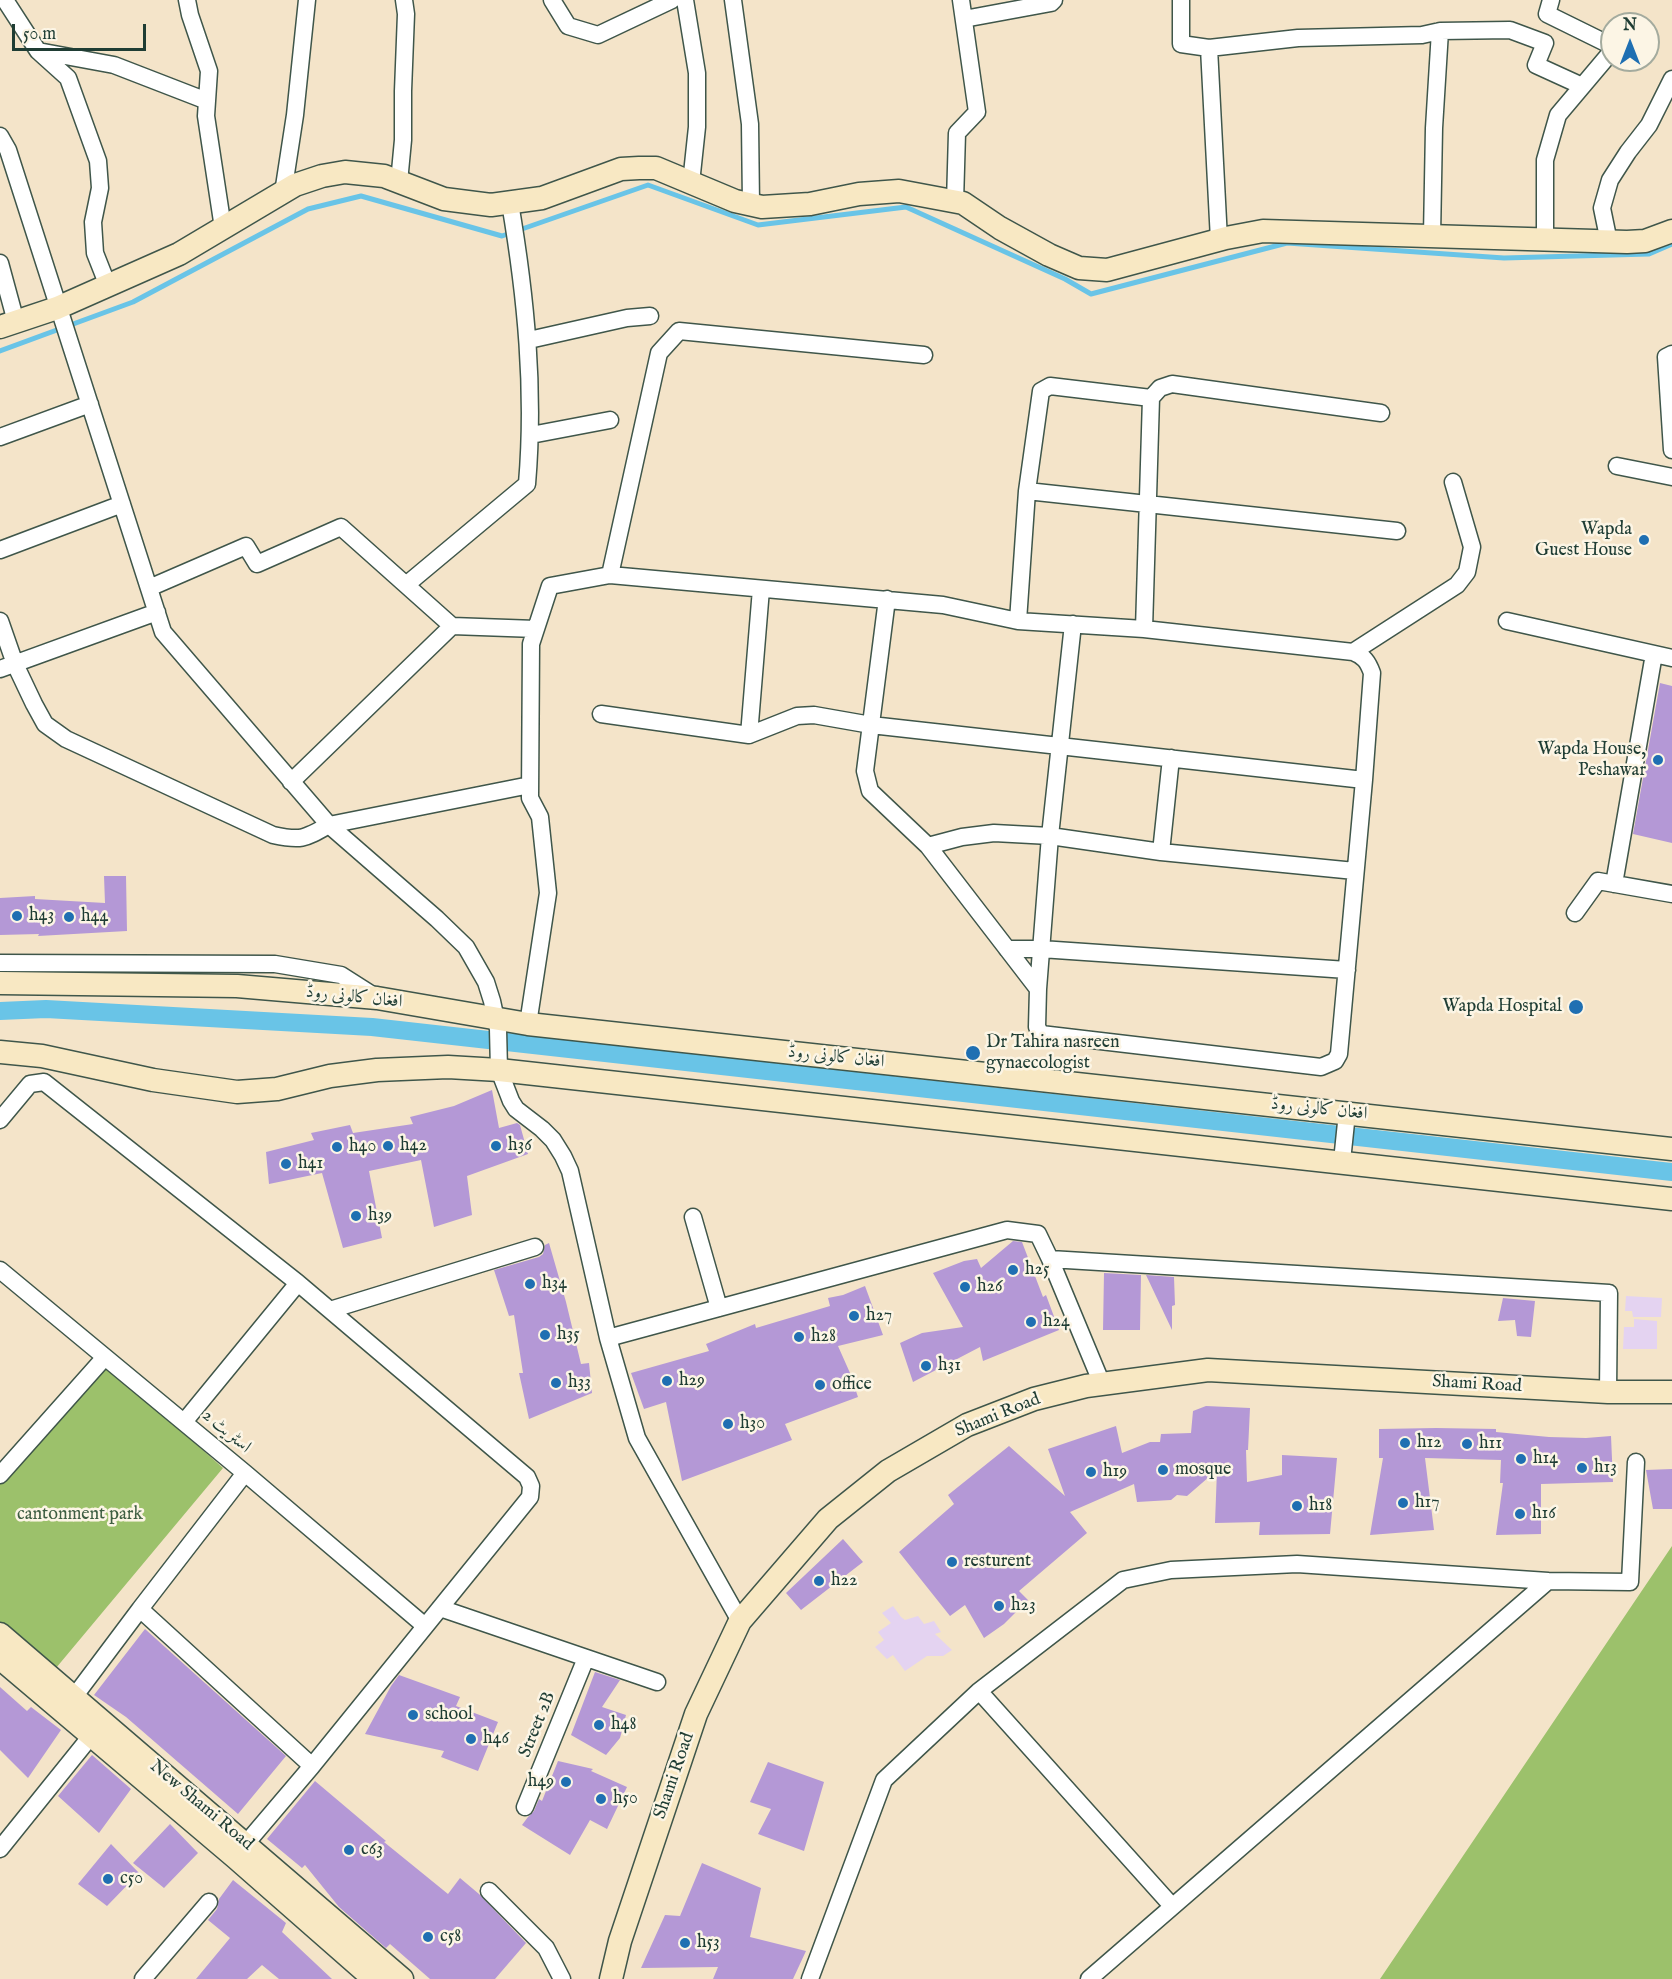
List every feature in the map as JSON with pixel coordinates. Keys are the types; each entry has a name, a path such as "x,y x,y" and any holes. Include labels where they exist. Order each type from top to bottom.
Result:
{"street":[{"path":"5,0 38,51 68,78 98,161 100,188 93,222 95,253 108,286"},
{"path":"187,0 209,71 206,116 223,228"},
{"path":"283,193 296,115 307,0"},
{"path":"399,182 403,140 406,14 404,0"},
{"path":"552,0 568,26 598,35 672,0"},
{"path":"685,0 696,73 696,127 691,183"},
{"path":"733,0 750,124 751,204"},
{"path":"955,202 957,133 977,112 962,0"},
{"path":"964,19 1051,3 1054,0"},
{"path":"1181,0 1180,44 1209,48 1298,38 1510,30 1545,43 1536,65 1582,86"},
{"path":"1551,0 1547,14 1600,43"},
{"path":"1432,237 1434,128 1440,31"},
{"path":"1209,48 1219,240"},
{"path":"38,51 114,65 207,101"},
{"path":"1545,240 1545,160 1558,115 1600,64"},
{"path":"1609,242 1602,208 1610,180 1649,125 1672,79"},
{"path":"0,136 8,150 163,632 329,825 438,919 466,947 486,982 497,1024 498,1062 511,1101 516,1109 553,1140 570,1171 608,1338 637,1438 740,1621"},
{"path":"0,263 8,325 59,311 179,254 295,185 322,176 345,172 384,176 444,199 491,205 542,198 621,170 656,168 735,201 762,207 786,207 860,194 899,191 963,203 1000,228 1049,255 1078,268 1107,270 1219,240 1263,231 1609,242 1646,241 1672,231"},
{"path":"406,585 527,484 531,435 529,340 510,203"},
{"path":"529,340 627,318 650,316"},
{"path":"610,575 659,353 679,331 924,355"},
{"path":"1672,354 1666,357 1672,450"},
{"path":"1144,629 1151,398 1160,388 1172,384 1380,413"},
{"path":"1018,621 1027,491 1041,391 1050,386 1151,398"},
{"path":"0,437 90,404"},
{"path":"531,435 610,420"},
{"path":"1617,466 1672,477"},
{"path":"1353,652 1457,585 1467,572 1472,547 1453,482"},
{"path":"1027,491 1397,531"},
{"path":"0,550 122,504"},
{"path":"149,588 246,546 257,564 341,527 452,626 536,629"},
{"path":"528,1024 548,893 540,817 530,798 531,644 550,586 610,575 943,605 1018,621 1073,624 1144,629 1353,652 1362,655 1369,663 1372,673 1347,970 1339,1053 1335,1061 1321,1067 1041,1034 1036,1027 1050,836 1073,624"},
{"path":"749,735 761,588"},
{"path":"887,600 865,771 870,791 928,846 1038,989"},
{"path":"8,667 157,612"},
{"path":"0,621 8,667 45,724 66,739 273,835 292,839 304,838 329,825 530,784"},
{"path":"1508,621 1672,658"},
{"path":"291,782 452,626"},
{"path":"1614,884 1654,654"},
{"path":"601,714 749,735 796,716 814,715 871,725 1364,780"},
{"path":"1161,852 1171,758"},
{"path":"928,846 994,832 1050,836 1161,852 1355,871"},
{"path":"1575,913 1598,881 1672,894"},
{"path":"1007,949 1041,949 1347,970"},
{"path":"0,963 275,964 341,975 377,998"},
{"name":"افغان کالونی روڈ","path":"0,983 237,986 377,998 497,1024 528,1024 1672,1149"},
{"path":"0,1052 42,1056 153,1080 202,1089 237,1092 278,1089 330,1076 377,1070 498,1062 1195,1147 1342,1161 1672,1199"},
{"path":"0,1120 30,1084 44,1082 298,1283 527,1477 531,1486 530,1497 312,1766 240,1850"},
{"path":"1342,1161 1347,1113"},
{"path":"693,1217 719,1308"},
{"path":"608,1338 1007,1230 1038,1234 1102,1384"},
{"path":"330,1310 535,1247"},
{"path":"1050,1259 1609,1293 1608,1392"},
{"name":"اسٹریٹ 2","path":"0,1270 425,1626"},
{"path":"184,1422 298,1283"},
{"path":"0,1475 105,1357"},
{"name":"Shami Road","path":"611,1979 624,1930 696,1714 740,1621 828,1519 888,1471 967,1425 1034,1399 1102,1384 1208,1370 1608,1392 1672,1392"},
{"path":"810,1979 884,1780 979,1691 1123,1580 1171,1570 1297,1564 1548,1581 1630,1582 1636,1462"},
{"path":"67,1704 245,1473"},
{"path":"1089,1979 1548,1581"},
{"path":"440,1608 657,1682"},
{"path":"140,1609 312,1766"},
{"name":"New Shami Road","path":"0,1634 67,1704 91,1736 240,1850 402,1979"},
{"name":"New Shami Road","path":"0,1658 67,1704 240,1850 374,1979"},
{"name":"Street 2B","path":"525,1807 586,1658"},
{"path":"979,1691 1172,1906"},
{"path":"0,1849 91,1736"},
{"path":"489,1891 546,1948 562,1979"},
{"path":"143,1979 209,1902"}],"shaded area":[{"path":"1626,1296 1662,1298 1661,1317 1633,1317 1632,1311 1625,1311"},
{"path":"1634,1319 1657,1321 1657,1349 1623,1349 1624,1327 1634,1327"},
{"path":"893,1606 905,1620 918,1616 924,1624 934,1621 941,1632 935,1634 952,1650 943,1656 927,1656 905,1671 893,1655 887,1659 875,1647 884,1640 878,1632 891,1623 882,1613"}],"green space":[{"name":"cantonment park","path":"107,1365 223,1468 56,1668 0,1623 0,1484"},
{"path":"1672,1546 1672,1979 1380,1979"}],"building":[{"name":"Wapda House, Peshawar","path":"1660,683 1672,686 1672,843 1633,834"},
{"path":"104,876 126,876 127,931 38,936 39,934 0,935 0,898 35,896 35,899 105,903"},
{"path":"492,1090 499,1128 517,1123 520,1125 528,1154 467,1176 472,1215 434,1227 421,1160 369,1171 382,1238 343,1248 322,1173 269,1184 266,1152 314,1140 311,1133 350,1125 353,1133 413,1124 410,1117 454,1106"},
{"path":"1013,1241 1022,1242 1043,1297 1046,1295 1059,1330 983,1361 980,1347 913,1382 900,1343 922,1333 963,1327 933,1273 964,1261 977,1259 981,1268"},
{"path":"549,1243 581,1364 589,1363 592,1393 529,1419 519,1373 523,1373 514,1315 509,1316 494,1270 539,1257 543,1254 545,1245"},
{"path":"1104,1273 1141,1275 1140,1330 1103,1330"},
{"path":"1146,1275 1174,1277 1175,1305 1172,1306 1172,1330"},
{"path":"865,1286 883,1335 838,1346 858,1397 785,1424 792,1440 682,1481 666,1402 644,1409 631,1373 709,1351 706,1344 755,1324 756,1328 830,1306 828,1298"},
{"path":"1503,1298 1535,1301 1531,1337 1517,1336 1515,1320 1498,1321"},
{"path":"1206,1406 1250,1408 1248,1450 1246,1450 1247,1482 1282,1475 1282,1455 1337,1458 1330,1534 1259,1535 1260,1522 1215,1523 1217,1470 1187,1496 1177,1495 1171,1500 1137,1502 1134,1484 1070,1512 1087,1533 1019,1591 1028,1600 1004,1624 984,1638 965,1605 950,1616 899,1552 954,1504 948,1495 1009,1446 1065,1496 1048,1449 1116,1426 1122,1453 1150,1442 1160,1442 1161,1434 1191,1433 1193,1411"},
{"path":"1379,1429 1496,1429 1496,1432 1549,1437 1611,1436 1613,1482 1541,1484 1541,1534 1496,1535 1503,1483 1500,1483 1501,1460 1425,1458 1434,1530 1370,1535 1383,1458 1379,1458"},
{"path":"1672,1469 1672,1509 1653,1509 1646,1470"},
{"name":"h22","path":"843,1539 863,1562 801,1610 786,1593"},
{"path":"145,1629 286,1756 238,1814 126,1717 94,1695"},
{"name":"h48","path":"595,1672 620,1680 602,1707 626,1715 620,1738 606,1755 571,1735"},
{"name":"school","path":"399,1675 460,1697 456,1706 498,1722 478,1771 441,1757 444,1751 365,1734"},
{"path":"0,1687 27,1711 31,1707 61,1730 28,1778 0,1750"},
{"path":"92,1755 131,1789 99,1833 58,1796"},
{"path":"558,1761 593,1769 591,1771 627,1787 607,1829 590,1820 570,1855 522,1825 534,1811 539,1799 542,1801"},
{"path":"768,1762 824,1782 804,1851 758,1834 771,1809 750,1802"},
{"path":"315,1781 386,1841 384,1842 448,1894 460,1878 479,1894 526,1943 495,1979 430,1979 390,1944 386,1948 339,1907 305,1865 302,1868 267,1839"},
{"path":"170,1824 198,1853 164,1888 133,1863"},
{"name":"c50","path":"111,1844 139,1873 107,1906 78,1884"},
{"path":"702,1863 761,1888 750,1937 806,1951 793,1979 713,1979 718,1967 641,1968 665,1915 680,1916"},
{"path":"233,1880 286,1923 282,1932 332,1979 279,1979 262,1965 247,1979 196,1979 230,1938 208,1920 217,1909 219,1899"}],"waterway":[{"path":"0,351 133,302 308,209 361,196 502,236 648,185 758,225 906,207 1065,279 1091,294 1287,243 1504,258 1649,254 1672,244"},
{"path":"0,1011 46,1009 372,1027 1672,1172"}],"place":[{"name":"Wapda Guest House","path":"1644,540"},
{"name":"Wapda House, Peshawar","path":"1658,760"},
{"name":"h43","path":"17,916"},
{"name":"h44","path":"69,917"},
{"name":"Wapda Hospital","path":"1576,1007"},
{"name":"Dr Tahira nasreen gynaecologist","path":"973,1053"},
{"name":"h42","path":"388,1146"},
{"name":"h36","path":"496,1146"},
{"name":"h40","path":"337,1147"},
{"name":"h41","path":"286,1164"},
{"name":"h39","path":"356,1216"},
{"name":"h25","path":"1013,1270"},
{"name":"h34","path":"530,1284"},
{"name":"h26","path":"965,1287"},
{"name":"h27","path":"854,1316"},
{"name":"h24","path":"1031,1322"},
{"name":"h35","path":"545,1335"},
{"name":"h28","path":"799,1337"},
{"name":"h31","path":"926,1366"},
{"name":"h29","path":"667,1381"},
{"name":"h33","path":"556,1383"},
{"name":"office","path":"820,1385"},
{"name":"h30","path":"728,1424"},
{"name":"h12","path":"1405,1443"},
{"name":"h11","path":"1467,1444"},
{"name":"h14","path":"1521,1459"},
{"name":"h13","path":"1582,1468"},
{"name":"mosque","path":"1163,1470"},
{"name":"h19","path":"1091,1472"},
{"name":"h17","path":"1403,1503"},
{"name":"h18","path":"1297,1506"},
{"name":"h16","path":"1520,1514"},
{"name":"resturent","path":"952,1562"},
{"name":"h22","path":"819,1581"},
{"name":"h23","path":"999,1606"},
{"name":"school","path":"413,1715"},
{"name":"h48","path":"599,1725"},
{"name":"h46","path":"471,1739"},
{"name":"h49","path":"566,1782"},
{"name":"h50","path":"601,1799"},
{"name":"c63","path":"349,1850"},
{"name":"c50","path":"108,1879"},
{"name":"c58","path":"428,1937"},
{"name":"h53","path":"685,1943"}]}
